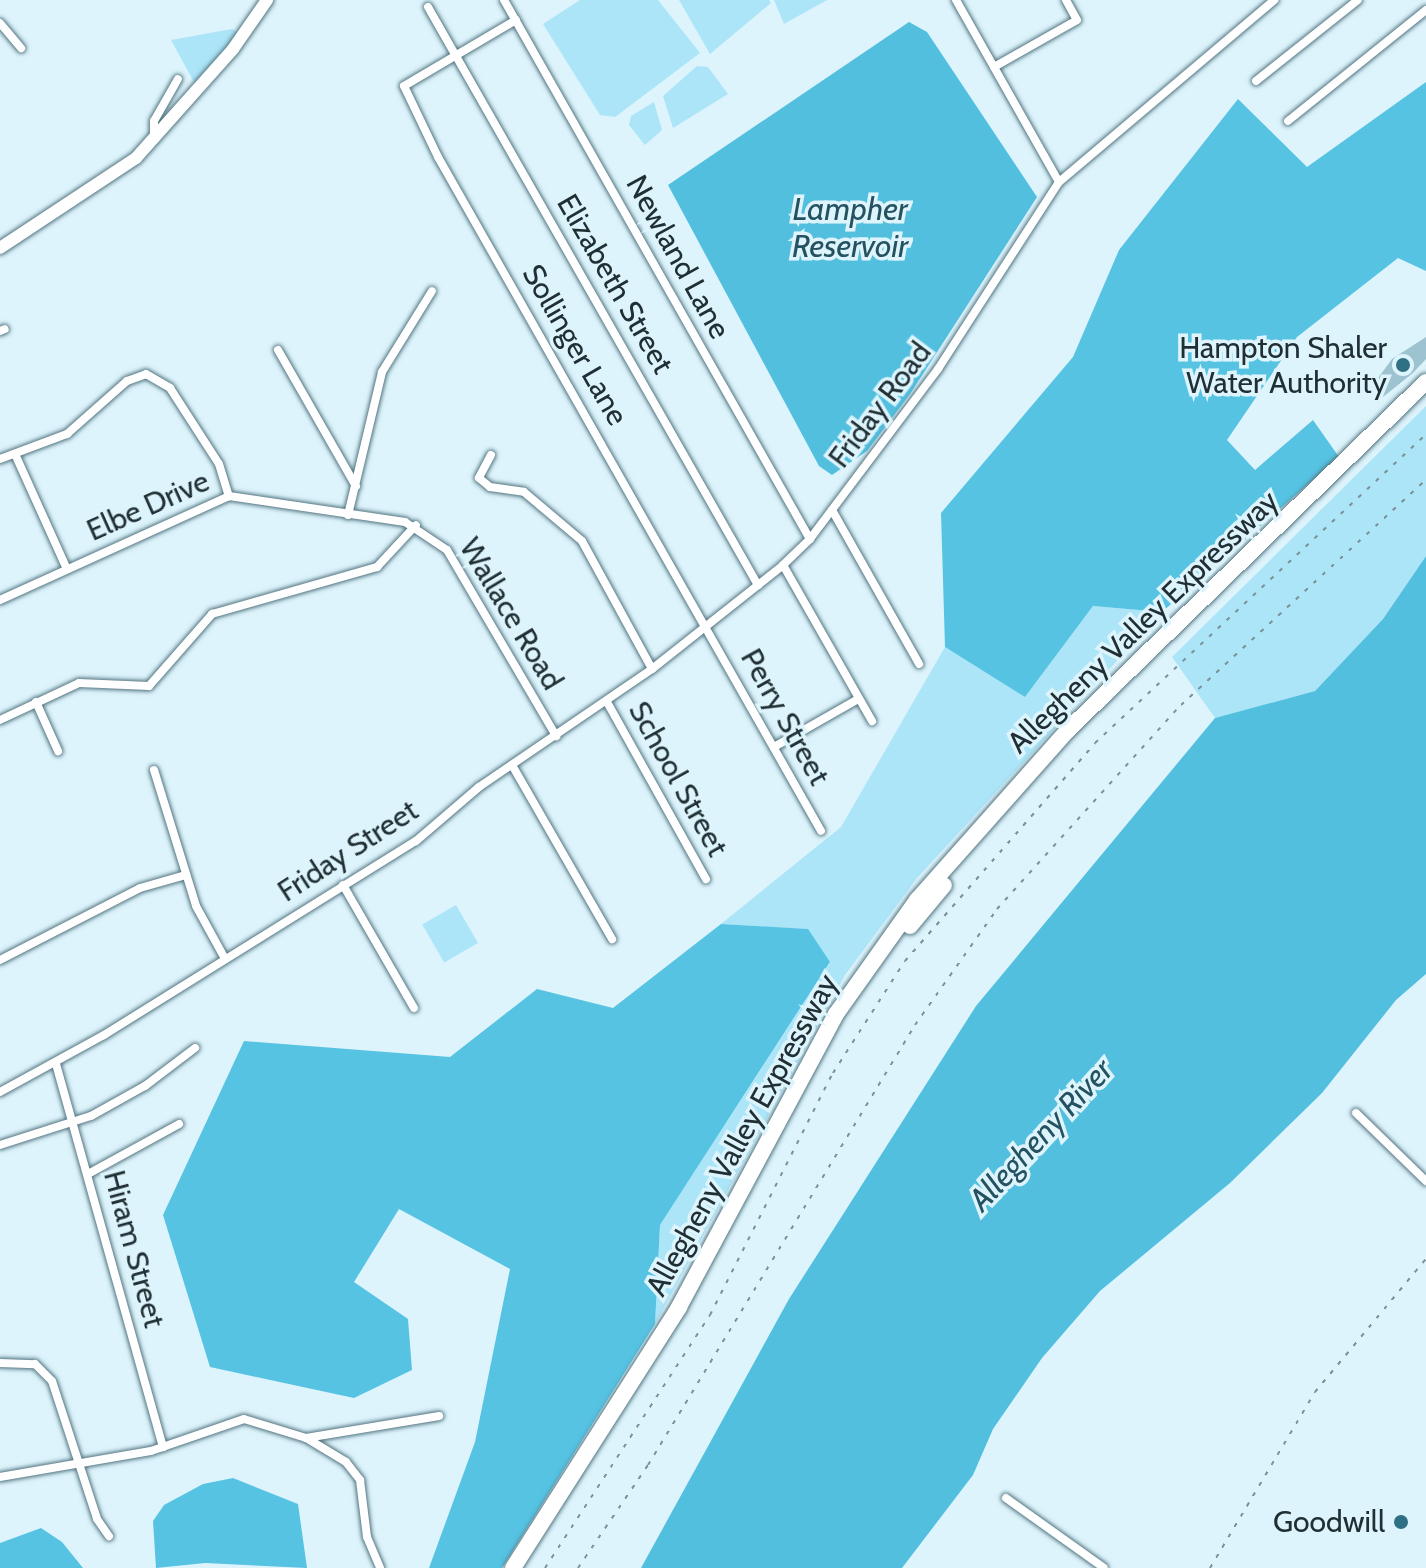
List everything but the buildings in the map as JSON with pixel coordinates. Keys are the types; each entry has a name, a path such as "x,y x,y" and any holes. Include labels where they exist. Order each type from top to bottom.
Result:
{"highway":[{"name":"Allegheny Valley Expressway","path":"513,1568 679,1307 836,1014 917,900 1077,721 1426,382"},
{"name":"Allegheny Valley Expressway","path":"525,1568 702,1290 833,1038 912,925 1118,693 1426,397"}],"street":[{"path":"0,248 155,141 267,0"},
{"name":"Newland Lane","path":"504,0 810,539"},
{"path":"956,0 1059,182"},
{"path":"994,67 1077,20 1066,0"},
{"name":"Friday Road","path":"706,627 783,565 810,539 938,369 1059,182 1274,0"},
{"path":"1256,81 1358,0"},
{"name":"Elizabeth Street","path":"428,7 758,585"},
{"path":"1288,121 1426,10"},
{"path":"456,55 516,20"},
{"path":"0,23 21,48"},
{"name":"Sollinger Lane","path":"456,55 404,86 706,627"},
{"path":"155,141 154,121 178,79"},
{"path":"348,515 382,372 432,291"},
{"path":"278,350 356,486"},
{"path":"0,459 67,434 127,381 154,375 170,388 219,464 229,496"},
{"path":"15,454 67,569"},
{"path":"491,455 479,478 490,487 524,492 582,541 652,669"},
{"name":"Elbe Drive","path":"0,600 229,496 416,525"},
{"path":"832,510 919,664"},
{"path":"0,720 79,683 149,686 212,614 377,567 416,525"},
{"name":"Wallace Road","path":"416,525 447,550 473,589 556,736"},
{"path":"783,565 872,721"},
{"name":"Friday Street","path":"0,1092 56,1064 224,957 416,841 512,765 607,702 706,627"},
{"name":"Perry Street","path":"706,627 821,831"},
{"path":"774,747 858,699"},
{"path":"36,702 58,751"},
{"name":"School Street","path":"607,702 706,879"},
{"path":"512,765 612,939"},
{"path":"154,770 186,875 224,957"},
{"path":"0,960 140,888 186,875"},
{"path":"343,885 414,1008"},
{"path":"0,1145 76,1122 145,1086 195,1048"},
{"name":"Hiram Street","path":"56,1064 76,1122 163,1447"},
{"path":"1356,1113 1426,1181"},
{"path":"88,1174 179,1124"},
{"path":"0,1363 24,1361 46,1372 109,1536"},
{"path":"306,1438 439,1416"},
{"path":"0,1477 163,1447 244,1419 306,1438 346,1462 360,1480 367,1537 380,1568"},
{"path":"1006,1498 1104,1568"}],"shaded area":[{"path":"580,0 658,0 700,53 615,117 600,115 543,24"},
{"path":"679,0 769,0 771,3 710,54"},
{"path":"774,0 827,0 784,24"},
{"path":"232,29 239,34 195,84 171,40"},
{"path":"697,66 708,67 728,94 673,128 663,96"},
{"path":"1426,82 1426,271 1398,258 1297,337 1227,440 1255,470 1313,420 1339,457 1162,612 1093,606 1025,697 945,647 941,513 1073,357 1119,250 1238,99 1307,167"},
{"path":"654,102 662,130 645,145 629,125 631,116"},
{"path":"1426,406 1426,556 1383,619 1315,691 1215,718 1172,657"},
{"path":"1093,606 1162,612 917,878 845,975 655,1324 660,1225 830,963 807,929 721,924 841,827 945,647 1025,697"},
{"path":"456,905 478,943 444,963 422,924"},
{"path":"721,924 808,929 830,962 660,1225 655,1324 502,1568 429,1568 475,1442 510,1269 399,1209 354,1282 408,1319 412,1370 354,1398 210,1367 163,1215 244,1041 450,1057 537,989 613,1008"},
{"path":"233,1478 298,1504 307,1568 205,1563 156,1568 153,1521 164,1505 203,1484"},
{"path":"41,1528 62,1542 83,1568 0,1568 0,1543"}],"water":[{"name":"Lampher Reservoir","path":"909,22 927,32 1037,197 910,394 867,451 832,475 819,466 668,185"},
{"name":"Allegheny River","path":"1426,556 1426,974 1396,1000 1322,1093 1230,1183 1100,1291 1042,1358 993,1429 973,1475 902,1568 641,1568 789,1299 976,1006 1215,718 1315,691 1383,619"}],"railway":[{"path":"545,1568 710,1315 833,1073 905,961 1095,743 1426,434"},
{"path":"578,1568 648,1465 915,1025 997,909 1181,705 1426,480"},
{"path":"1210,1568 1315,1392 1426,1259"}],"place":[{"name":"Hampton Shaler Water Authority","path":"1403,365"},
{"name":"Goodwill","path":"1401,1522"}]}
